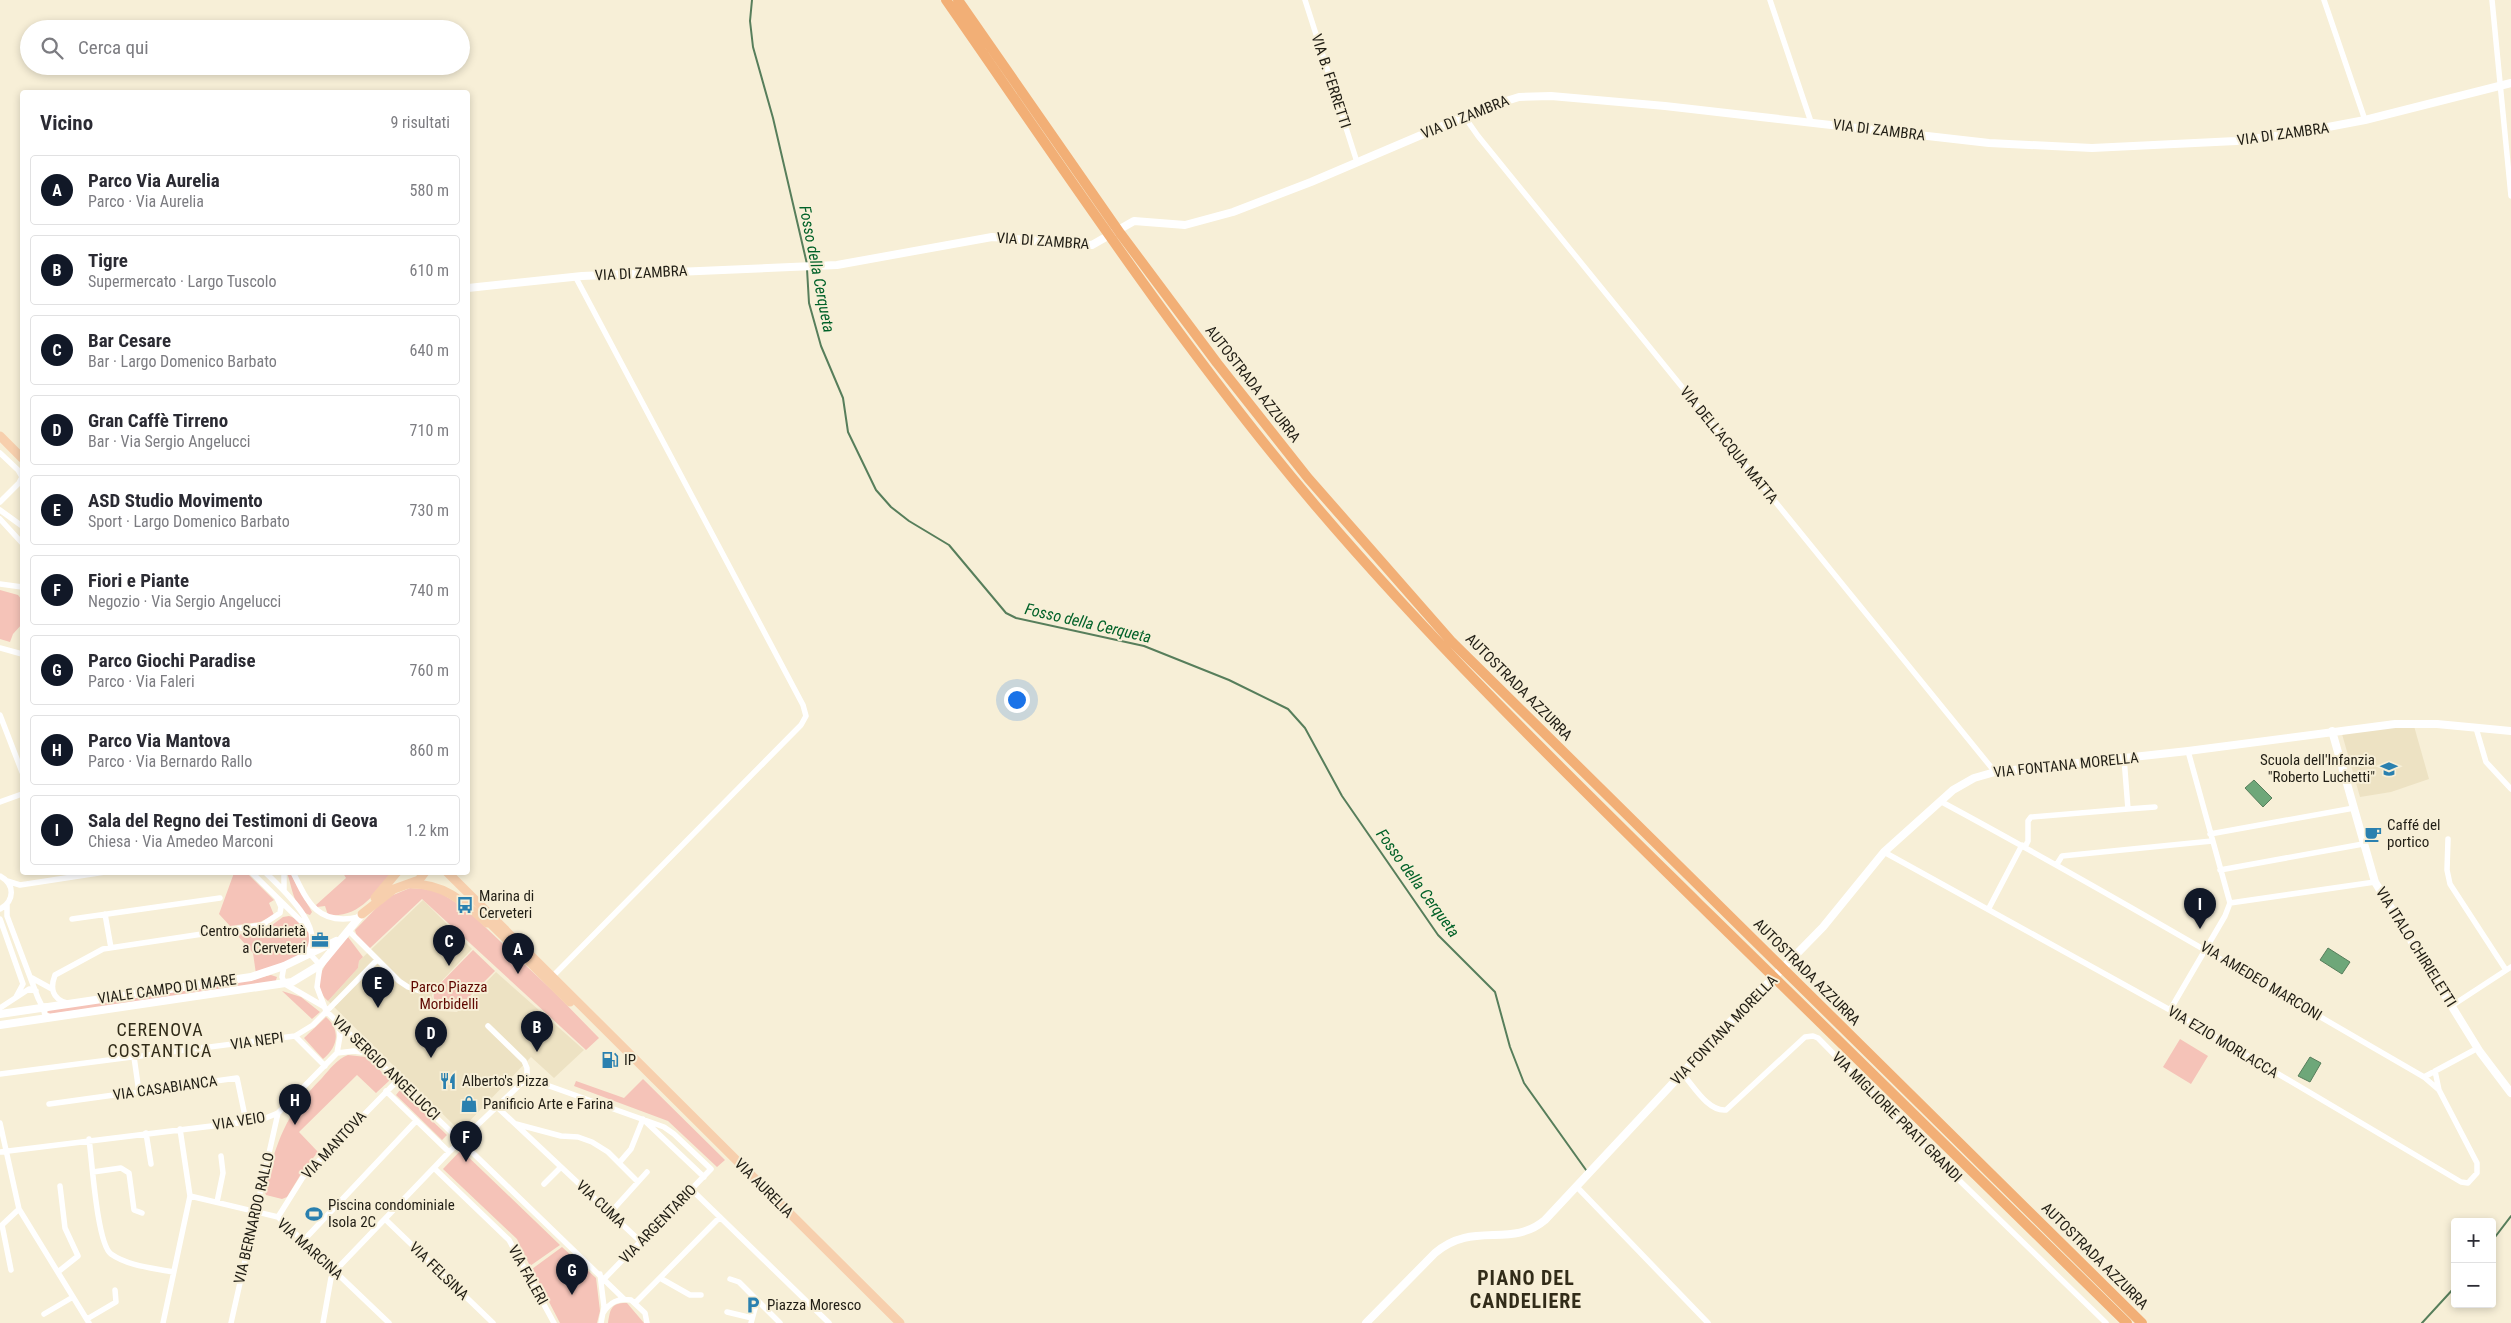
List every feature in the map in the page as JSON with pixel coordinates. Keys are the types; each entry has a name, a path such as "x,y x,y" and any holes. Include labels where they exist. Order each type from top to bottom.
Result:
{"highway":[{"name":"AUTOSTRADA AZZURRA","path":"946,0 1114,233 1298,466 1463,653 2142,1323"},
{"name":"AUTOSTRADA AZZURRA","path":"958,0 1193,349 1283,466 1356,552 1458,666 2127,1323"}],"main road":[{"path":"0,436 20,456"},
{"path":"360,915 395,875"},
{"path":"360,915 394,889 412,884 420,880 424,875"},
{"name":"VIA AURELIA","path":"445,875 501,934 588,1019 628,1054"},
{"path":"445,875 530,954"},
{"name":"VIA AURELIA","path":"450,875 900,1323"},
{"path":"412,884 434,886 450,892 501,934"}],"street":[{"name":"VIA B. FERRETTI","path":"1305,0 1357,162"},
{"path":"1770,0 1811,122"},
{"path":"2324,0 2365,120"},
{"path":"2492,0 2511,196"},
{"name":"VIA DI ZAMBRA","path":"470,288 575,276 808,267 855,262 992,237 1016,237 1092,246 1134,221 1180,225 1207,220 1288,191 1464,116 1510,99 1542,95 1649,104 1989,143 2078,148 2251,140 2310,132 2511,83"},
{"name":"VIA DELL'ACQUA MATTA","path":"1464,116 1478,136 1995,772"},
{"path":"553,976 801,725 806,716 803,705 575,276"},
{"path":"0,452 20,474"},
{"path":"0,502 20,482"},
{"path":"0,510 20,525"},
{"path":"0,519 20,541"},
{"path":"0,584 20,587"},
{"path":"0,648 20,653"},
{"path":"0,715 20,767"},
{"name":"VIA FONTANA MORELLA","path":"1366,1323 1443,1246 1470,1235 1528,1232 1545,1220 1836,912 1884,852 1962,783 1995,772 2188,751 2332,731 2401,724 2511,731"},
{"path":"2476,728 2480,747 2486,762 2511,789"},
{"name":"VIA ITALO CHIRIELETTI","path":"2332,731 2375,882 2478,1048 2511,1093"},
{"path":"2170,1010 2228,912 2230,903 2188,751"},
{"path":"2124,758 2128,809"},
{"path":"0,802 20,795"},
{"name":"VIA AMEDEO MARCONI","path":"1940,801 2057,864 2207,949 2424,1077 2439,1090"},
{"path":"1989,908 2023,846 2028,841 2028,821 2031,817 2155,807"},
{"path":"2057,864 2062,856 2211,837 2354,808"},
{"path":"2448,839 2447,874 2450,884 2508,969 2453,1005"},
{"path":"2220,870 2363,844"},
{"name":"VIA EZIO MORLACCA","path":"1884,852 1989,908 2170,1010 2452,1177 2463,1183 2470,1182 2477,1174 2477,1163 2439,1090"},
{"path":"0,876 7,881 22,884 63,875"},
{"path":"254,875 311,931"},
{"path":"268,875 284,890 307,919 311,931 310,948 301,958"},
{"path":"284,875 284,890"},
{"path":"295,875 312,906 321,915 339,919 360,915"},
{"path":"7,881 11,894"},
{"path":"2230,903 2375,882"},
{"path":"22,884 11,894 7,904 7,916 42,1006 48,1006"},
{"path":"72,919 220,898"},
{"path":"52,989 56,974 97,951 262,925 280,913 281,907 277,898"},
{"path":"0,909 7,904"},
{"path":"105,914 111,948"},
{"name":"VIALE CAMPO DI MARE","path":"0,1025 285,984 301,978 320,965 360,915"},
{"path":"0,918 23,984 16,997"},
{"path":"348,930 401,983 420,991"},
{"name":"VIALE CAMPO DI MARE","path":"0,1014 67,1003 230,982 261,975 310,954 342,936"},
{"path":"310,954 320,965 317,985 325,1009"},
{"name":"VIA NEPI","path":"0,1074 295,1036 313,1025 325,1009 377,960"},
{"path":"284,966 282,977 285,984"},
{"path":"32,978 52,989 58,999 67,1003"},
{"name":"VIA SERGIO ANGELUCCI","path":"285,984 325,1009 624,1299"},
{"path":"0,1008 30,989 36,991"},
{"path":"48,1006 44,1012 46,1016 51,1017"},
{"path":"337,1021 340,1036 337,1053 354,1051 370,1053"},
{"path":"323,1323 331,1278 335,1271 448,1152 527,1078 527,1068 524,1061 488,1026"},
{"path":"295,1036 325,1066"},
{"name":"VIA MIGLIORIE PRATI GRANDI","path":"1682,1073 1711,1106 1720,1111 1726,1110 1803,1038 1810,1036 1818,1038 1924,1146 2106,1323"},
{"path":"2424,1077 2478,1048"},
{"name":"VIA VEIO","path":"3,1151 89,1139 261,1120 278,1113 337,1053"},
{"path":"134,1057 139,1092"},
{"path":"2435,1072 2439,1090"},
{"name":"VIA CASABIANCA","path":"49,1104 236,1078 246,1121"},
{"path":"527,1078 643,1119 704,1177"},
{"name":"VIA MANTOVA","path":"278,1217 303,1177 398,1080"},
{"path":"386,1091 448,1152"},
{"name":"VIA CUMA","path":"497,1107 640,1241"},
{"name":"VIA BERNARDO RALLO","path":"231,1323 278,1113"},
{"path":"620,1163 631,1149 643,1119"},
{"name":"VIA ARGENTARIO","path":"602,1277 692,1190 711,1169 670,1131 643,1119"},
{"path":"303,1241 416,1121"},
{"path":"514,1123 561,1136 581,1138 602,1148 638,1182"},
{"path":"0,1124 3,1151 19,1209 88,1321 116,1302 115,1290"},
{"path":"162,1323 190,1196 180,1129"},
{"path":"146,1133 151,1164"},
{"path":"89,1139 101,1237 109,1253 123,1261 173,1272"},
{"path":"217,1202 223,1173 221,1156"},
{"path":"93,1172 121,1168 129,1173 134,1210 142,1213"},
{"name":"VIA FALERI","path":"434,1168 509,1240 554,1323"},
{"path":"544,1184 561,1168"},
{"path":"610,1213 647,1172"},
{"path":"58,1272 78,1256 65,1228 60,1186"},
{"path":"1576,1187 1708,1323"},
{"path":"692,1190 829,1323"},
{"name":"VIA MARCINA","path":"190,1196 278,1217 389,1323"},
{"path":"11,1270 2,1225 19,1209"},
{"path":"635,1303 720,1217"},
{"name":"VIA FELSINA","path":"385,1219 493,1323"},
{"path":"601,1323 603,1313 602,1277"},
{"path":"660,1278 690,1294 701,1295"},
{"path":"730,1279 739,1282 780,1323"},
{"path":"44,1314 73,1297"},
{"path":"603,1313 611,1303 624,1299 635,1303 647,1321 655,1323"},
{"path":"727,1312 752,1321 757,1301"}],"shaded area":[{"name":"Scuola dell'Infanzia \"Roberto Luchetti\"","path":"2384,726 2414,726 2429,779 2391,792 2360,797 2342,734"},
{"path":"2254,780 2272,798 2263,807 2245,788"},
{"path":"423,900 472,949 434,989 432,996 435,1005 441,1011 457,1012 496,972 584,1050 554,1078 531,1057 460,1131 328,1001 358,968 359,961"},
{"path":"2328,948 2350,962 2342,974 2320,960"},
{"path":"2310,1057 2321,1063 2310,1082 2298,1076"}],"green space":[{"path":"0,590 18,595 20,598 20,626 13,634 10,642 0,639"},
{"path":"233,875 249,875 274,900 269,903 274,915 260,922 230,926 219,914"},
{"path":"288,875 291,875 312,912 310,915 300,909"},
{"path":"344,875 391,875 357,909 349,913 328,915 325,906 317,907 316,905 346,878"},
{"path":"410,888 436,890 466,909 555,993 599,1038 586,1050 422,899 369,949 357,937 355,930 386,898"},
{"path":"289,916 307,930 311,939 309,946 294,959 256,974 253,953 237,935 268,928 283,917"},
{"path":"348,937 363,957 359,961 358,968 328,1001 319,985 321,976 329,959"},
{"name":"Parco Piazza Morbidelli","path":"473,950 495,971 456,1010 442,1010 434,1001 435,989"},
{"path":"271,975 277,977 275,983 50,1014 47,1012 53,1008 234,983"},
{"path":"282,991 301,997 320,1012 312,1019"},
{"path":"326,1017 334,1027 336,1038 332,1049 323,1059 304,1038"},
{"path":"2180,1039 2208,1056 2191,1084 2163,1067"},
{"path":"348,1055 366,1057 390,1080 376,1093 357,1075 299,1132 318,1152 304,1169 287,1197 282,1199 266,1195 264,1190 278,1142 291,1117 299,1104 331,1068 340,1059"},
{"path":"643,1079 725,1160 717,1167 668,1121 574,1086 576,1081 624,1098"},
{"path":"400,1090 447,1135 442,1140 396,1095"},
{"path":"461,1150 560,1245 530,1266 517,1239 443,1169"},
{"path":"562,1247 596,1278 600,1311 597,1323 560,1323 532,1269"},
{"path":"627,1303 644,1323 608,1323 613,1307"}],"waterway":[{"name":"Fosso della Cerqueta","path":"752,0 750,21 753,47 773,118 807,264"},
{"name":"Fosso della Cerqueta","path":"807,269 809,303 821,346 843,398 848,432 876,490 891,507 909,521 949,545 1006,613 1016,618 1144,646 1229,680 1288,709 1305,728 1342,796 1438,935 1495,992 1510,1047 1524,1083 1586,1170"},
{"path":"2496,1236 2511,1216"},
{"path":"2422,1323 2451,1291"}],"place":[{"name":"Scuola dell'Infanzia \"Roberto Luchetti\"","path":"2389,769"},
{"name":"Caffé del portico","path":"2373,834"},
{"name":"Marina di Cerveteri","path":"465,905"},
{"name":"Sala del Regno dei Testimoni di Geova","path":"2200,929"},
{"name":"Centro Solidarietà a Cerveteri","path":"320,940"},
{"name":"Bar Cesare","path":"449,966"},
{"name":"Parco Via Aurelia","path":"518,974"},
{"name":"ASD Studio Movimento","path":"378,1008"},
{"name":"Tigre","path":"537,1052"},
{"name":"Gran Caffè Tirreno","path":"431,1058"},
{"name":"IP","path":"610,1060"},
{"name":"Alberto's Pizza","path":"448,1081"},
{"name":"Panificio Arte e Farina","path":"469,1104"},
{"name":"Parco Via Mantova","path":"295,1125"},
{"name":"Fiori e Piante","path":"466,1162"},
{"name":"Piscina condominiale Isola 2C","path":"314,1214"},
{"name":"Parco Giochi Paradise","path":"572,1295"},
{"name":"Piazza Moresco","path":"753,1305"}],"district":[{"name":"CERENOVA COSTANTICA","path":"160,1039"},
{"name":"PIANO DEL CANDELIERE","path":"1526,1290"}]}
